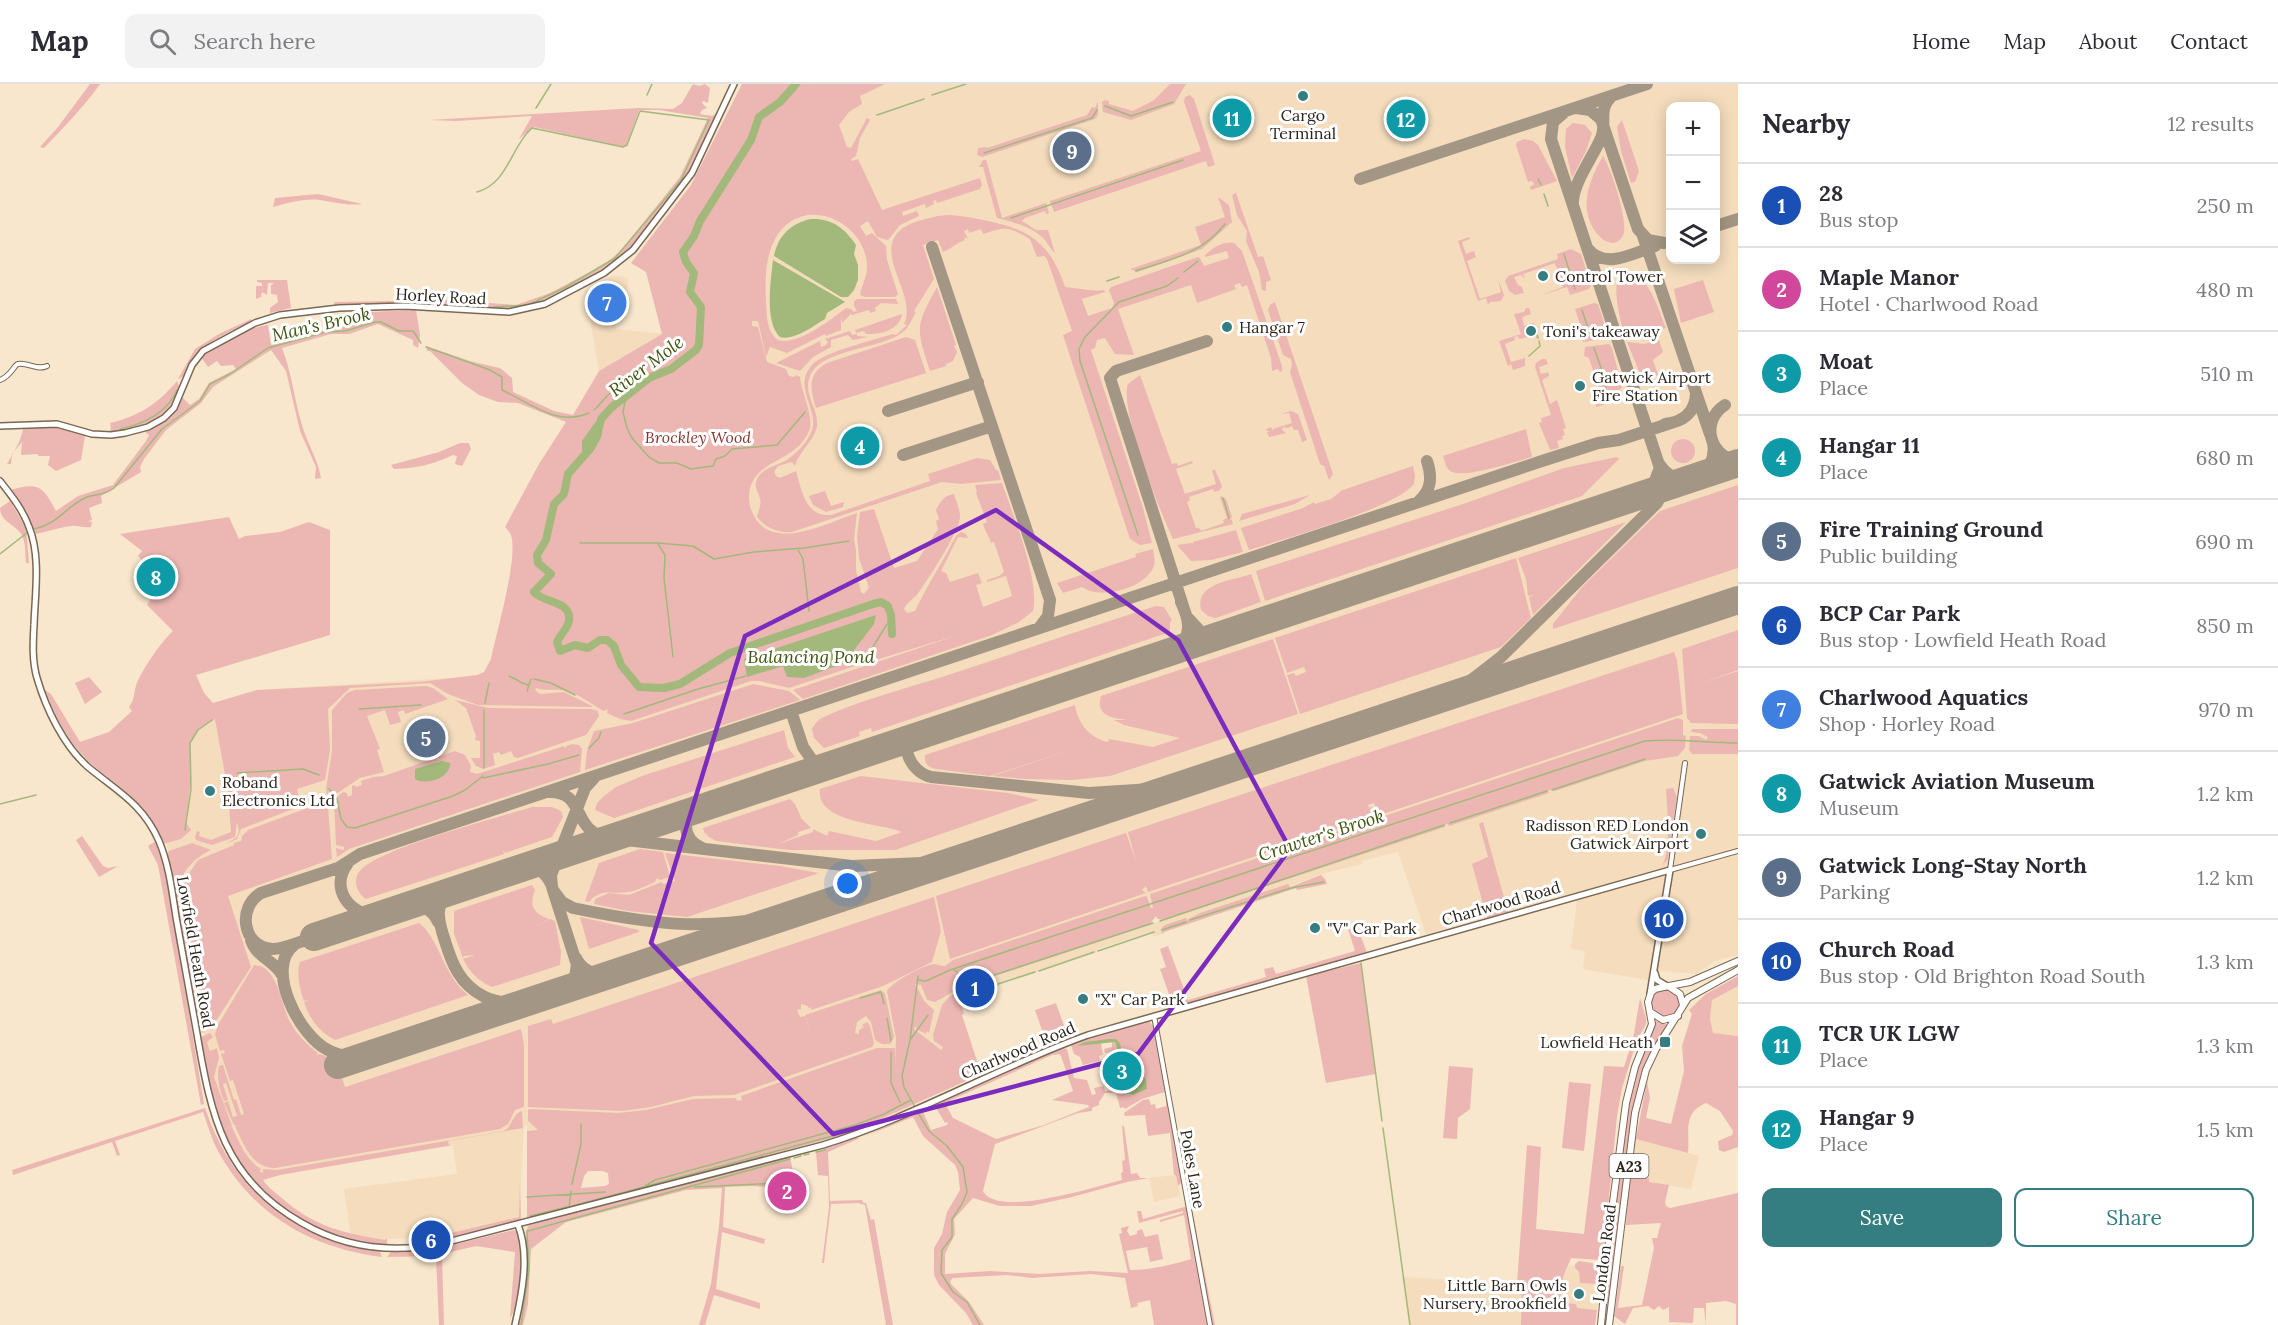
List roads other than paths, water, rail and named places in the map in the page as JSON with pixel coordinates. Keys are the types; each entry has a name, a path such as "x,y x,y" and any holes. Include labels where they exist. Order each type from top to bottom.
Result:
{"main road":[{"path":"1738,961 1690,982 1656,988 1650,996 1650,1011 1663,1020 1678,1016 1692,994 1738,970"},
{"path":"1667,986 1680,994 1683,1008"},
{"name":"London Road","path":"1601,1325 1612,1210 1626,1103 1635,1067 1652,1026 1650,1011"},
{"name":"London Road","path":"1609,1325 1637,1104 1650,1061 1678,1016"}],"street":[{"name":"Horley Road","path":"0,426 57,424 88,433 122,434 148,427 162,420 176,405 192,365 200,353 266,319 305,311 405,306 509,312 545,304 623,260 642,239 692,172 734,84"},
{"path":"0,380 9,376 14,366 18,364 40,368 47,366"},
{"name":"Lowfield Heath Road","path":"0,481 25,518 32,537 35,575 34,660 42,693 77,756 135,804 151,826 163,851 211,1106 220,1133 238,1165 263,1194 291,1216 326,1235 364,1246 388,1249 430,1246 518,1225"},
{"path":"1650,996 1685,763"},
{"path":"1670,870 1738,851"},
{"name":"Charlwood Road","path":"518,1225 829,1143 869,1128 1066,1042 1670,870"},
{"path":"1655,972 1657,980 1667,986"},
{"name":"Poles Lane","path":"1154,1016 1210,1325"},
{"path":"515,1325 524,1256 524,1239 518,1225"}],"water":[{"path":"811,219 825,220 837,225 856,245 854,254 858,265 858,280 848,297 841,297 774,256 786,232 797,224"},
{"path":"773,260 845,302 827,313 825,319 803,332 791,337 780,337 775,330 770,311"},
{"name":"Balancing Pond","path":"876,615 874,624 844,663 804,678 787,677 783,666 747,677 744,659"},
{"path":"442,761 450,763 446,773 442,776 425,782 415,779 415,769"},
{"path":"1116,1039 1120,1043 1122,1054 1120,1057 1115,1042 1077,1046 1085,1042"},
{"path":"1120,1057 1123,1059 1128,1087 1136,1072 1140,1071 1146,1080 1147,1089 1133,1095 1123,1093 1117,1061"}],"waterway":[{"path":"536,108 551,84"},
{"path":"647,95 652,84"},
{"name":"River Mole","path":"796,84 780,102 759,117 751,140 683,252 686,262 694,273 690,292 701,307 699,345 696,350 671,369 649,378 612,407 601,419 597,437 590,449 568,474 564,494 554,504 546,540 537,555 538,563 551,574 534,592 538,596 561,605 569,614 568,624 557,642 560,651 575,645 588,648 600,640 607,640 614,646 621,665 639,687 664,688 680,684 730,653 881,602 888,606 892,634"},
{"path":"932,95 966,84"},
{"path":"877,115 924,99"},
{"path":"1105,106 1131,116 1173,102"},
{"path":"984,153 1092,118 1097,110"},
{"path":"477,192 496,181 532,128 623,147 627,145 640,111 709,120 681,180 615,258 566,287 528,305 494,307"},
{"path":"1011,218 1183,160"},
{"path":"1538,179 1541,185"},
{"path":"1544,194 1548,206"},
{"path":"1136,271 1196,249 1225,224"},
{"path":"1564,254 1575,289"},
{"path":"1184,272 1198,261"},
{"path":"1107,281 1119,277"},
{"path":"1138,535 1080,361 1079,349 1085,337 1119,302 1167,286 1178,278"},
{"path":"1582,310 1591,337"},
{"name":"Man's Brook","path":"33,529 56,519 87,497 114,488 162,429 200,401 210,384 230,374 268,348 326,332 345,331 375,322 381,322 399,331 413,331 421,343"},
{"path":"1534,327 1538,338"},
{"path":"1529,356 1540,346 1539,341"},
{"name":"Man's Brook","path":"426,347 490,370 502,377 502,390 544,412 566,417 577,417 589,413"},
{"path":"1594,348 1605,379 1607,399"},
{"name":"Man's Brook","path":"594,410 615,390 645,382"},
{"path":"120,429 146,421 154,416 167,405 177,390"},
{"name":"Man's Brook","path":"626,396 623,412 632,438 649,457 659,463 677,463 691,469 713,466 716,459 725,456 732,449 777,445 805,412"},
{"path":"586,453 586,442 599,424"},
{"path":"1223,498 1229,518"},
{"name":"Man's Brook","path":"0,554 28,532"},
{"path":"580,543 657,543 693,546 714,559 849,541"},
{"path":"658,544 665,555 664,578 673,657"},
{"path":"797,548 803,559 809,611"},
{"path":"868,655 887,624"},
{"path":"509,676 519,681"},
{"path":"624,714 698,689 746,676"},
{"path":"527,691 531,679"},
{"path":"534,679 551,683 575,695"},
{"path":"520,682 528,685"},
{"path":"485,703 489,683"},
{"path":"359,709 421,705"},
{"path":"484,710 484,768"},
{"path":"185,830 191,789 190,743 198,730 212,720"},
{"path":"589,748 599,738 601,732"},
{"name":"Crawter's Brook","path":"918,980 926,981 950,970 1645,741 1738,743"},
{"path":"483,778 579,755"},
{"path":"1552,790 1645,759"},
{"path":"237,773 303,769 319,775"},
{"path":"337,798 341,819 347,827 355,828 453,796 483,776"},
{"path":"329,789 333,793"},
{"path":"1450,823 1547,791"},
{"path":"0,804 36,795"},
{"path":"1160,921 1444,825"},
{"path":"1190,920 1291,888 1324,882"},
{"path":"1162,930 1186,922"},
{"path":"985,978 1153,923"},
{"path":"1098,951 1154,932"},
{"path":"1039,971 1094,952"},
{"path":"1361,963 1382,1121"},
{"path":"953,969 962,976"},
{"path":"998,984 1035,972"},
{"name":"River Mole","path":"915,1107 904,1087 902,1076 910,1040 918,976"},
{"path":"967,978 973,981 978,980"},
{"path":"860,998 881,992 884,1004"},
{"path":"910,1040 928,1015"},
{"path":"887,1018 891,1041"},
{"path":"891,1052 891,1083 900,1102"},
{"path":"645,1186 655,1180 855,1125 911,1100"},
{"name":"River Mole","path":"917,1111 929,1131 947,1146 963,1167 967,1192 952,1219 952,1237 942,1250 941,1273 953,1292 967,1302 980,1325"},
{"path":"572,1184 581,1144 581,1124"},
{"path":"1383,1128 1410,1325"},
{"path":"571,1191 569,1207 851,1131"},
{"path":"816,1152 825,1150"},
{"path":"804,1155 809,1154"},
{"path":"794,1158 801,1156"},
{"path":"528,1231 790,1159"},
{"path":"695,1187 777,1183"},
{"path":"527,1197 605,1192"},
{"path":"530,1216 567,1207"},
{"path":"521,1325 529,1270 527,1231"}],"place":[{"name":"Cargo Terminal","path":"1303,96"},
{"name":"TCR UK LGW","path":"1232,118"},
{"name":"Hangar 9","path":"1406,119"},
{"name":"Gatwick Long-Stay North","path":"1072,151"},
{"name":"Control Tower","path":"1543,276"},
{"name":"Charlwood Aquatics","path":"607,303"},
{"name":"Hangar 7","path":"1227,327"},
{"name":"Toni's takeaway","path":"1531,331"},
{"name":"Gatwick Airport Fire Station","path":"1580,386"},
{"name":"Hangar 11","path":"860,446"},
{"name":"Gatwick Aviation Museum","path":"156,577"},
{"name":"Fire Training Ground","path":"426,738"},
{"name":"Roband Electronics Ltd","path":"210,791"},
{"name":"Radisson RED London Gatwick Airport","path":"1701,834"},
{"name":"Church Road","path":"1664,919"},
{"name":"\"V\" Car Park","path":"1315,928"},
{"name":"28","path":"975,988"},
{"name":"\"X\" Car Park","path":"1083,999"},
{"name":"Lowfield Heath","path":"1665,1042"},
{"name":"Moat","path":"1122,1071"},
{"name":"Maple Manor","path":"787,1191"},
{"name":"BCP Car Park","path":"431,1240"},
{"name":"Little Barn Owls Nursery, Brookfield","path":"1579,1294"}],"park label":[{"name":"Brockley Wood","path":"698,437"}]}
